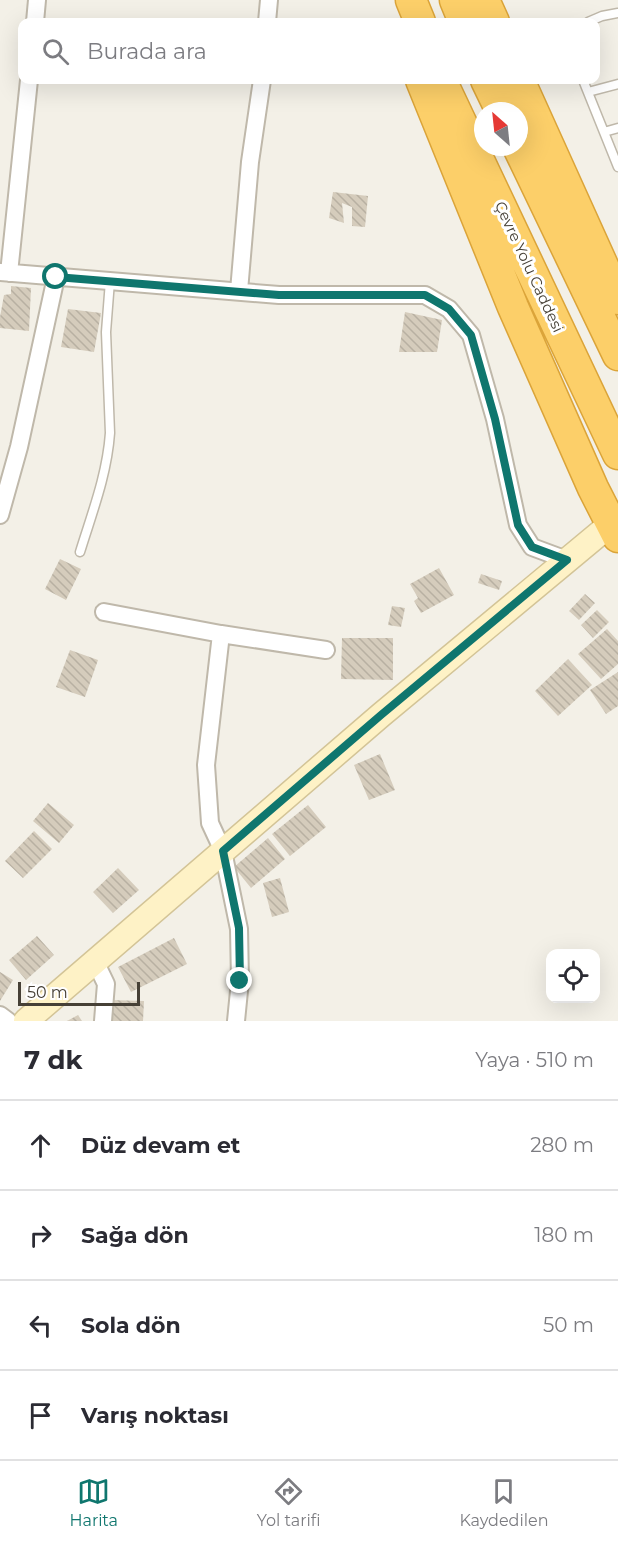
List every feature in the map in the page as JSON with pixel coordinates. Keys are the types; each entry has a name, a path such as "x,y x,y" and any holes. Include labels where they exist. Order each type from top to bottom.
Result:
{"highway":[{"path":"390,0 396,18"},
{"path":"411,0 418,18"},
{"path":"455,0 462,18"},
{"path":"484,0 492,18"},
{"path":"423,84 513,307 593,488 616,526"},
{"name":"Çevre Yolu Caddesi","path":"443,84 618,454"},
{"path":"488,84 497,102"},
{"path":"521,84 618,299"},
{"path":"522,156 618,355"}],"street":[{"path":"35,18 37,0"},
{"path":"267,18 269,0"},
{"path":"28,84 4,273 279,295 425,295 449,309 471,335 495,419 518,525 532,547 567,560"},
{"path":"239,291 250,162 261,84"},
{"path":"0,515 19,447 56,277"},
{"path":"26,1021 381,715 567,560 616,526"},
{"path":"104,612 221,634 326,650"},
{"path":"221,634 206,765 210,823 223,851 239,928 240,981 236,1021"},
{"path":"95,961 106,984 103,1021"},
{"path":"0,1015 8,1021"}],"lane":[{"path":"597,18 618,13"},
{"path":"585,84 618,167"},
{"path":"588,92 618,84"},
{"path":"604,132 618,128"},
{"path":"80,552 101,485 109,448 106,332 110,281"}],"building":[{"path":"333,192 368,196 365,227 352,226 352,207 342,203 344,223 329,218"},
{"path":"11,286 31,288 29,331 0,328 4,295 11,294"},
{"path":"68,309 101,313 94,352 61,347"},
{"path":"405,312 442,320 437,352 399,352"},
{"path":"60,559 81,569 66,600 45,589"},
{"path":"439,568 454,595 421,613 414,601 418,598 410,584"},
{"path":"481,574 502,581 499,590 478,583"},
{"path":"585,594 595,603 579,620 569,611"},
{"path":"392,606 405,608 401,627 388,625"},
{"path":"597,610 609,622 593,638 581,625"},
{"path":"607,629 618,641 618,664 601,679 578,654"},
{"path":"342,638 393,638 393,680 341,679"},
{"path":"70,650 98,660 85,697 56,687"},
{"path":"568,659 592,685 558,716 535,691"},
{"path":"618,672 618,706 606,714 590,690"},
{"path":"380,754 395,790 369,800 354,765"},
{"path":"48,803 74,825 59,843 33,821"},
{"path":"308,805 326,827 290,856 272,834"},
{"path":"34,831 52,849 23,878 5,861"},
{"path":"268,838 285,859 251,888 234,867"},
{"path":"118,868 139,890 113,913 93,892"},
{"path":"280,878 289,912 272,917 263,883"},
{"path":"37,936 54,955 26,980 9,960"},
{"path":"174,938 187,964 131,992 118,967"},
{"path":"0,972 13,980 0,1001"},
{"path":"111,1000 144,1001 143,1021 110,1021"},
{"path":"78,1015 82,1021 67,1021"}],"route":[{"path":"56,277 279,295 425,295 449,309 471,335 495,419 518,525 532,547 567,560 223,851 239,928 240,981"}]}
